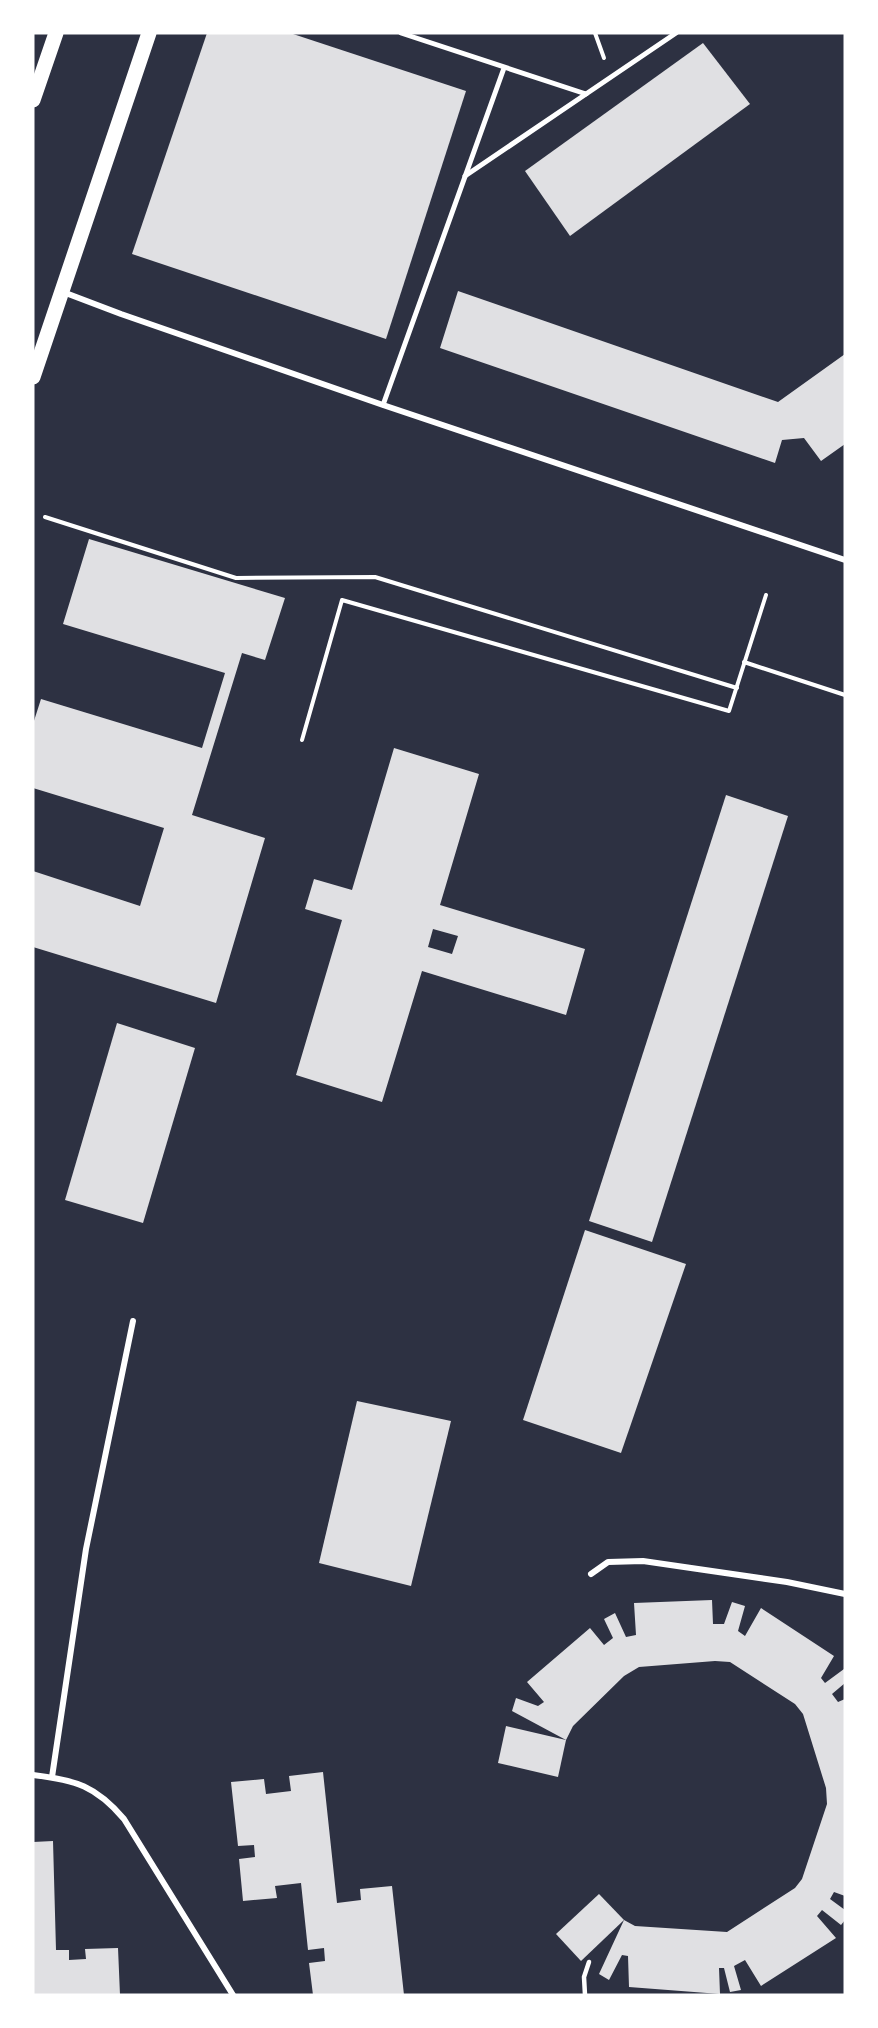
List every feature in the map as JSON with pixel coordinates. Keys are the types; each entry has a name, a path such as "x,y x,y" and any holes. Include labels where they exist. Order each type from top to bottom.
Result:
{"main road":[{"path":"33,100 56,33"},
{"path":"33,377 149,33"}],"street":[{"path":"401,33 586,94"},
{"path":"465,176 676,33"},
{"path":"383,405 504,68"},
{"path":"63,292 383,405 845,560"},
{"path":"52,1777 86,1549 133,1321"},
{"path":"591,1574 608,1562 643,1561 776,1580 845,1594"},
{"path":"33,1775 52,1777 88,1787 109,1801 124,1819 233,1995"}],"lane":[{"path":"585,1995 584,1977 589,1962"}],"path":[{"path":"45,517 236,578 375,576 737,688"},
{"path":"302,740 342,600 729,711 766,595"},
{"path":"744,662 845,695"}],"building":[{"path":"207,33 290,33 466,91 386,339 132,254"},
{"path":"703,43 750,104 570,236 525,171"},
{"path":"458,291 778,402 845,354 845,444 821,461 804,438 782,440 775,463 440,348"},
{"path":"89,539 285,598 265,660 242,653 192,815 265,838 216,1003 33,947 33,871 140,906 164,828 33,788 33,724 41,699 202,748 225,673 63,624"},
{"path":"394,748 479,774 440,905 585,949 566,1015 422,971 382,1102 296,1075 342,920 305,909 314,879 352,890","holes":["433,929 458,936 452,954 428,947"]},
{"path":"726,795 788,816 652,1242 589,1221"},
{"path":"117,1023 195,1048 143,1223 65,1200"},
{"path":"585,1230 686,1264 621,1453 523,1420"},
{"path":"357,1401 451,1421 411,1586 319,1563"},
{"path":"712,1600 713,1624 724,1624 732,1602 745,1606 738,1631 745,1636 761,1608 834,1656 821,1678 825,1683 844,1669 845,1671 845,1683 832,1694 838,1702 845,1699 845,1896 834,1892 830,1899 845,1910 845,1920 841,1925 822,1910 817,1916 836,1938 761,1986 745,1960 734,1966 741,1990 730,1992 724,1968 719,1968 720,1994 629,1987 628,1956 622,1955 609,1980 599,1974 624,1920 635,1926 727,1932 795,1888 802,1879 827,1804 826,1788 803,1714 795,1704 730,1662 715,1661 639,1667 624,1676 573,1726 566,1740 512,1711 516,1698 538,1706 544,1702 527,1682 590,1628 604,1645 613,1638 604,1619 615,1613 626,1637 636,1635 634,1603"},
{"path":"506,1726 566,1740 558,1777 498,1763"},
{"path":"323,1772 337,1903 361,1900 360,1889 392,1886 404,1995 313,1995 309,1963 325,1961 324,1948 308,1950 301,1883 275,1886 277,1898 243,1901 239,1859 255,1857 254,1845 238,1846 231,1782 264,1779 266,1794 291,1791 289,1776"},
{"path":"53,1841 56,1950 69,1950 69,1960 86,1959 85,1949 118,1948 120,1995 34,1995 33,1842"},
{"path":"599,1894 624,1920 581,1961 556,1934"}]}
